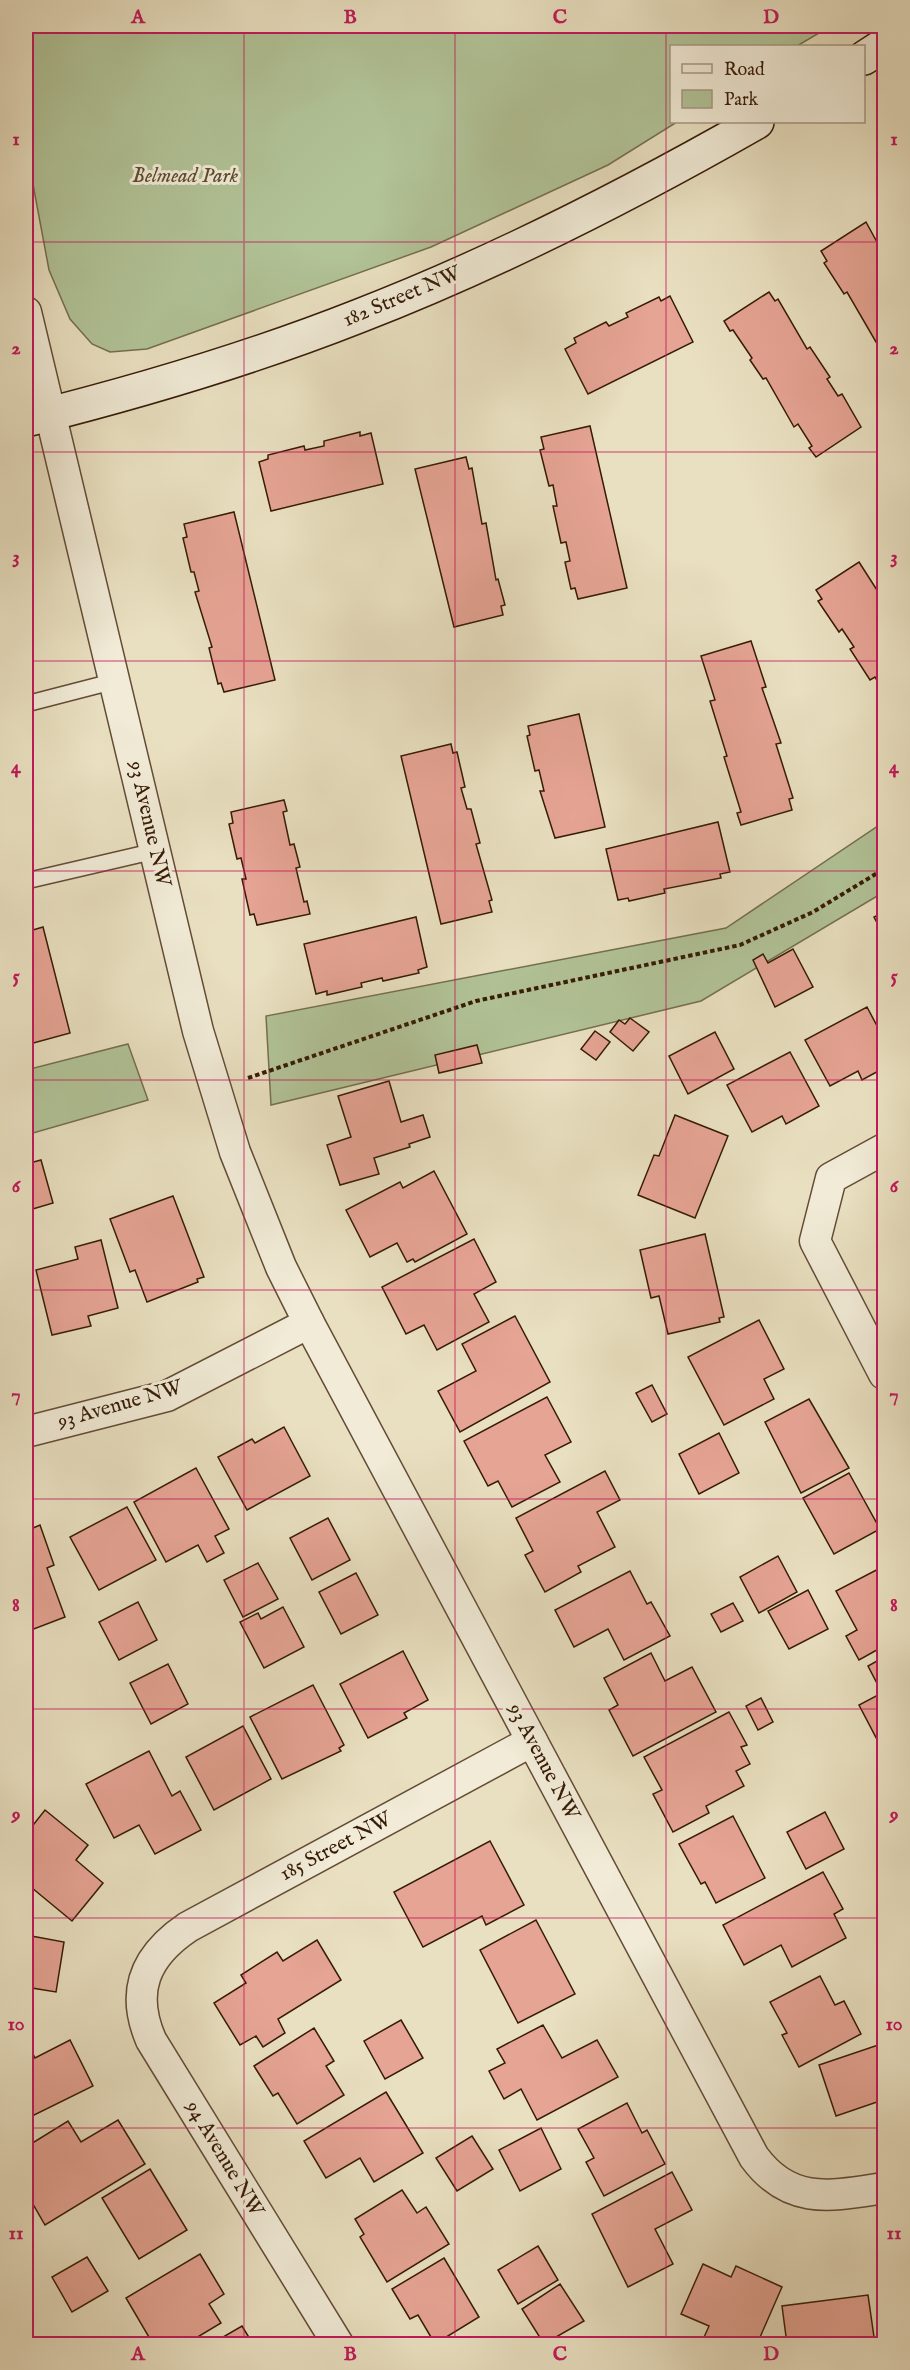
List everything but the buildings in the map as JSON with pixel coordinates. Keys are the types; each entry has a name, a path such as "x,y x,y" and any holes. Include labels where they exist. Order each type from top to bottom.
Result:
{"street":[{"path":"865,57 885,45"},
{"name":"182 Street NW","path":"37,417 202,370 359,316 502,254 654,181 756,123"},
{"name":"93 Avenue NW","path":"26,312 37,417 115,681 198,1031 228,1131 263,1224 309,1323 754,2157 764,2171 790,2189 810,2195 831,2196 885,2188"},
{"path":"885,1149 831,1178 815,1241 885,1374"},
{"name":"93 Avenue NW","path":"26,1432 167,1396 309,1323"},
{"name":"185 Street NW","path":"150,1965 160,1950 188,1927 531,1741"},
{"name":"94 Avenue NW","path":"150,1965 141,2000 143,2020 151,2040 338,2344"}],"lane":[{"path":"26,704 115,681"},
{"path":"26,881 154,851"}],"path":[{"path":"248,1078 476,1001 740,945 813,912 885,869"}],"green space":[{"name":"Belmead Park","path":"26,26 831,26 799,45 670,45 670,123 675,123 608,165 431,247 147,349 110,352 92,344 70,319 49,270 26,147"},
{"path":"884,822 884,892 701,1001 271,1105 266,1016 726,928"},
{"path":"128,1044 148,1100 26,1135 26,1070"}]}
